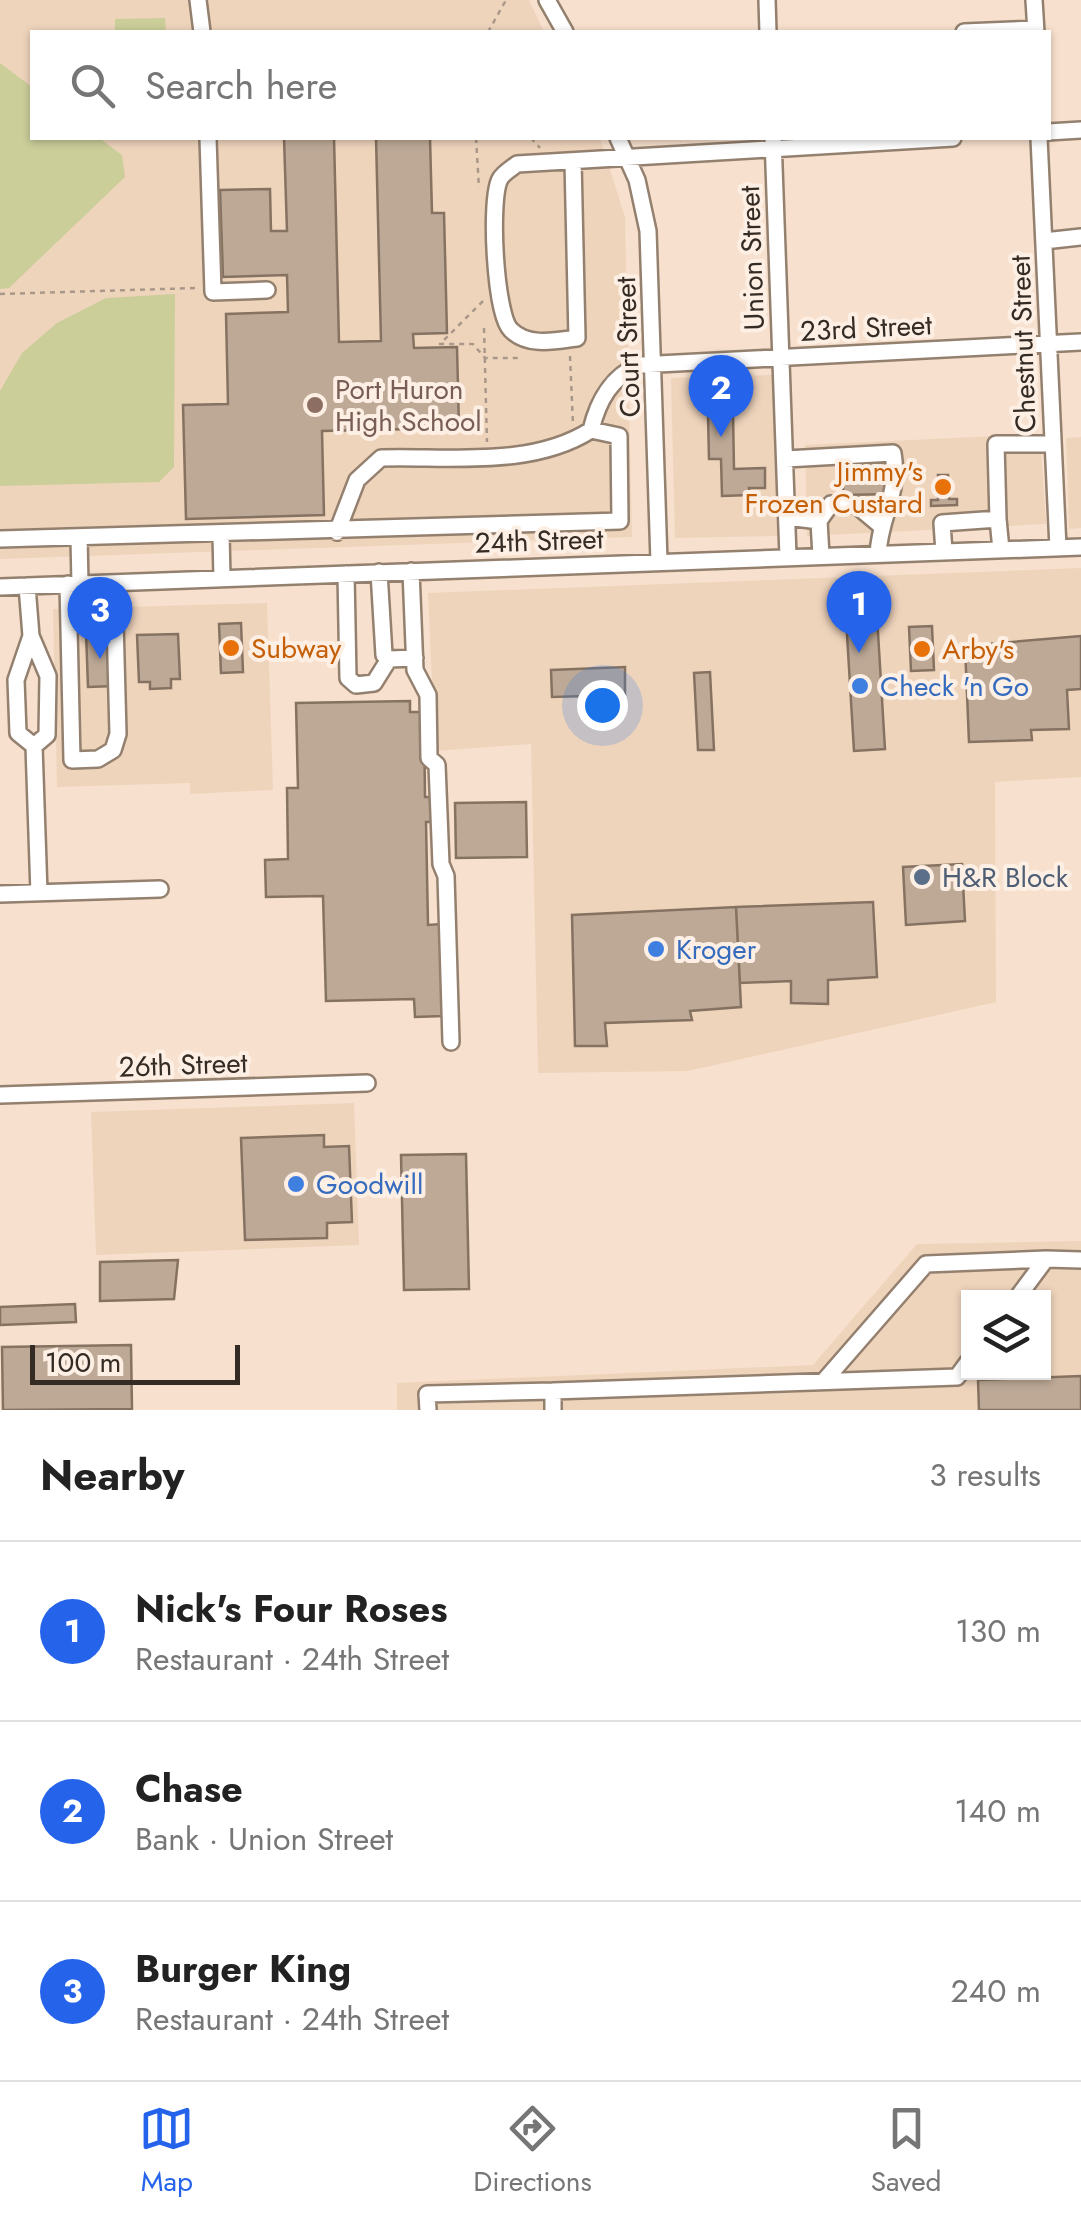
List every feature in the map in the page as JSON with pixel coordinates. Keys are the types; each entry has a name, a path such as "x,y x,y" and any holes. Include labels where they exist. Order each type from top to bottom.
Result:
{"street":[{"path":"198,0 202,30"},
{"path":"547,0 564,30"},
{"path":"766,0 768,30"},
{"path":"1034,0 1035,30"},
{"path":"1051,132 1081,130"},
{"path":"208,140 212,292 267,290"},
{"name":"Court Street","path":"619,140 644,200 648,231 659,561"},
{"path":"573,161 577,338 538,342 512,332 500,314 495,199 500,178 517,164 628,158 773,142 864,140"},
{"name":"Chestnut Street","path":"1039,140 1058,548"},
{"name":"Union Street","path":"773,142 788,557"},
{"path":"1044,241 1081,236"},
{"name":"23rd Street","path":"653,363 1081,342"},
{"path":"337,532 357,480 381,458 535,454 568,445 591,430 597,406 620,373 653,363"},
{"path":"0,539 620,522 618,436 591,430"},
{"path":"1001,550 996,444 1052,444"},
{"path":"786,459 893,453 895,494 880,525 878,554"},
{"path":"821,556 819,521 831,504 856,505 880,525"},
{"path":"787,518 819,521"},
{"path":"944,552 942,523 998,519"},
{"path":"221,534 222,578"},
{"path":"79,537 69,623 72,760 98,759 113,750 118,734 114,583"},
{"name":"24th Street","path":"0,587 1081,547"},
{"path":"411,571 415,658 428,695 429,758 438,766 451,1042"},
{"path":"379,572 384,655 389,659 415,658"},
{"path":"346,574 348,678 356,685 374,684 389,659"},
{"path":"27,586 30,636 48,676 47,735 34,746"},
{"path":"69,623 115,621"},
{"path":"30,636 16,680 18,733 34,746 39,892"},
{"path":"0,894 160,888"},
{"name":"26th Street","path":"0,1095 367,1083"},
{"path":"1023,1290 1046,1259"},
{"path":"824,1381 926,1264 1081,1260"},
{"path":"428,1410 427,1394 958,1377 961,1372"},
{"path":"553,1391 554,1410"}],"path":[{"path":"489,30 506,0"},
{"path":"476,140 479,188"},
{"path":"533,140 542,151"},
{"path":"0,294 212,287"},
{"path":"484,301 440,344 473,344 485,358 522,358"},
{"path":"484,328 487,445"},
{"path":"570,356 574,431"}],"shaded area":[{"name":"Port Huron High School","path":"0,0 529,0 543,30 30,30 30,140 601,140 625,217 632,537 0,559"},
{"path":"774,375 778,536 675,538 671,378"},
{"path":"1040,434 1046,524 807,536 805,445"},
{"path":"1081,437 1081,528 1069,529 1066,438"},
{"path":"1081,568 1081,777 995,782 996,1002 688,1071 538,1073 531,744 435,751 428,593"},
{"path":"267,603 273,790 190,794 190,783 57,787 53,609"},
{"path":"354,1103 359,1245 96,1255 91,1112"},
{"path":"1081,1241 1081,1410 397,1410 397,1383 813,1365 917,1244"}],"green space":[{"path":"165,18 166,30 115,30 115,19"},
{"path":"0,63 30,86 30,140 102,140 122,155 125,177 9,288 0,289"},
{"path":"175,294 174,467 159,482 0,486 0,391 22,353 57,323 106,298"}],"building":[{"path":"284,140 334,140 339,342 381,341 376,140 430,140 432,213 444,213 447,333 413,334 414,348 457,347 459,428 322,431 324,515 186,519 183,405 228,404 226,314 288,312 287,275 223,277 220,190 270,189 271,231 287,231"},
{"path":"733,414 734,469 765,468 765,488 749,488 750,495 722,496 721,459 709,459 708,415"},
{"path":"882,462 882,471 892,470 893,494 843,495 843,477 863,476 863,463"},
{"name":"Jimmy's Frozen Custard","path":"938,475 948,475 949,499 957,499 957,505 931,506 931,500 938,500"},
{"path":"877,616 885,749 854,751 846,618"},
{"name":"Subway","path":"241,623 243,672 221,673 219,624"},
{"name":"Arby's","path":"932,626 934,670 911,671 909,627"},
{"path":"112,630 115,686 88,687 86,632"},
{"path":"178,634 180,679 171,679 171,688 150,689 150,682 139,682 137,635"},
{"path":"1081,636 1081,689 1067,690 1069,729 1031,730 1032,740 969,742 965,646"},
{"path":"625,667 625,695 552,697 551,670"},
{"path":"710,672 714,750 698,750 694,673"},
{"path":"410,701 410,712 424,712 425,797 436,797 437,822 426,822 428,925 441,924 443,1016 415,1017 414,999 326,1001 323,896 266,897 265,860 288,859 287,788 298,788 296,703"},
{"path":"526,802 527,857 456,858 455,803"},
{"path":"962,864 965,921 906,925 903,867"},
{"path":"873,902 877,977 828,980 828,1004 791,1003 791,981 740,983 736,907"},
{"name":"Kroger","path":"736,907 741,1007 690,1011 692,1020 605,1023 607,1046 575,1046 572,915"},
{"name":"Goodwill","path":"324,1135 324,1147 349,1146 352,1222 327,1223 327,1238 245,1240 241,1138"},
{"path":"466,1154 469,1289 404,1290 401,1155"},
{"path":"178,1260 174,1299 100,1301 100,1262"},
{"path":"75,1304 76,1322 0,1325 0,1307"},
{"path":"131,1345 132,1409 3,1410 2,1347"},
{"path":"1081,1376 1081,1410 979,1410 978,1380"}],"place":[{"name":"Port Huron High School","path":"315,405"},
{"name":"Chase","path":"721,437"},
{"name":"Jimmy's Frozen Custard","path":"943,487"},
{"name":"Subway","path":"231,648"},
{"name":"Arby's","path":"922,649"},
{"name":"Nick's Four Roses","path":"859,653"},
{"name":"Burger King","path":"100,659"},
{"name":"Check 'n Go","path":"860,686"},
{"name":"H&R Block","path":"922,877"},
{"name":"Kroger","path":"656,949"},
{"name":"Goodwill","path":"296,1184"}]}
